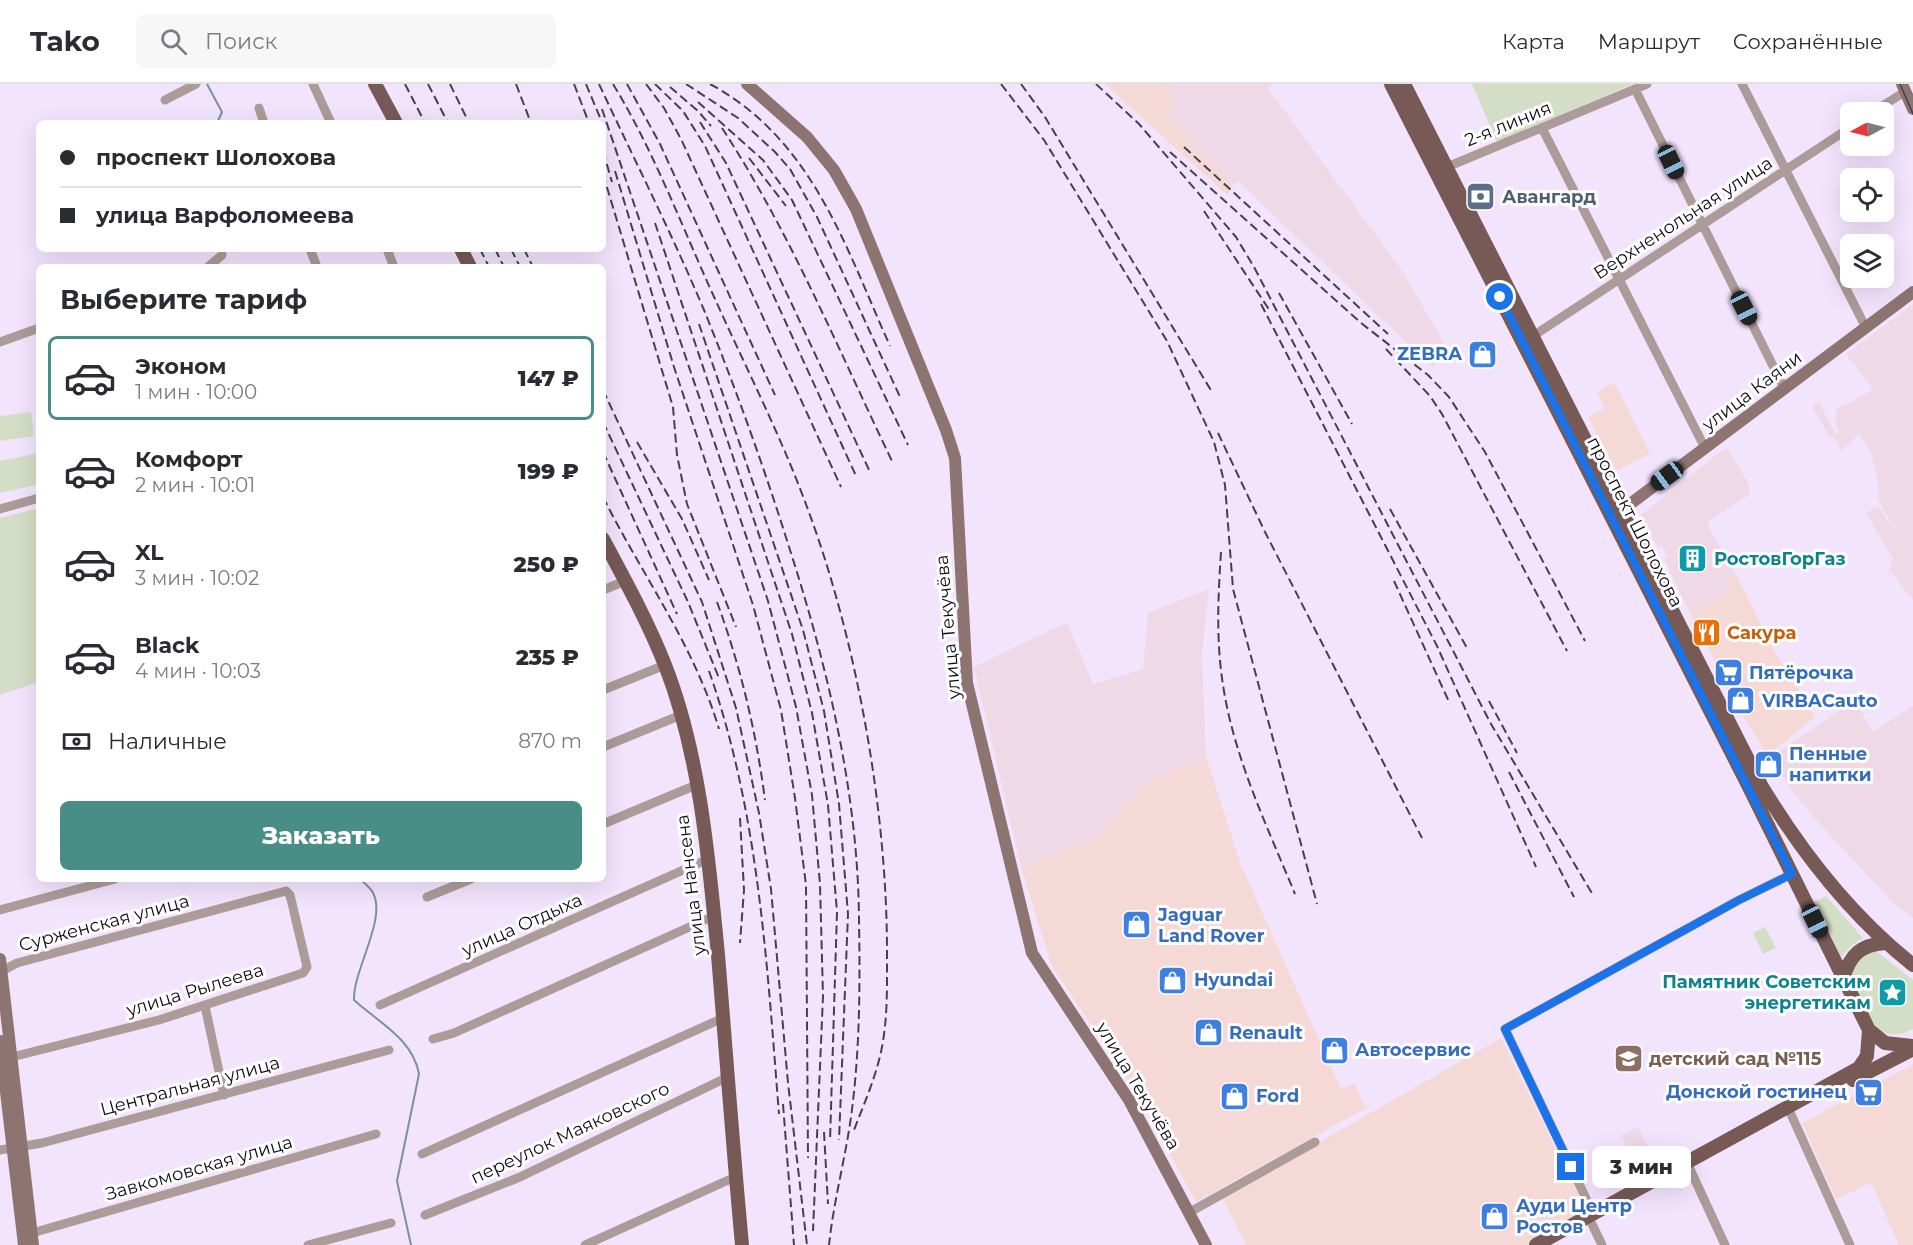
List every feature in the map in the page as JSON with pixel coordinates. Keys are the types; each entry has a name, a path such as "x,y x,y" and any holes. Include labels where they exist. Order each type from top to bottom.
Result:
{"main road":[{"path":"375,84 394,120"},
{"name":"улица Текучёва","path":"747,84 807,137 834,170 856,209 946,430 955,458 967,683 1032,953 1129,1100 1206,1245"},
{"name":"проспект Шолохова","path":"1391,84 1779,815 1847,904 1885,943 1913,965"},
{"name":"проспект Шолохова","path":"1404,84 1533,336 1869,1030"},
{"path":"1904,88 1913,109"},
{"name":"улица Каяни","path":"1617,513 1785,390 1913,292"},
{"name":"улица Нансена","path":"606,545 665,666 681,715 696,785 708,858 714,916 742,1245"},
{"path":"1843,978 1847,964 1860,948 1868,944 1885,943"},
{"path":"1,965 12,1057 24,1245"},
{"path":"1869,1030 1886,1043 1913,1047"},
{"path":"1554,1245 1593,1219 1859,1068 1869,1052 1869,1030"},
{"path":"0,1041 33,1239"},
{"path":"1536,1245 1593,1219 1690,1169 1790,1112 1913,1047"}],"street":[{"path":"165,100 196,84"},
{"path":"313,84 330,120"},
{"name":"2-я линия","path":"1447,166 1647,84"},
{"path":"1742,84 1866,328"},
{"path":"1886,102 1904,88"},
{"path":"1635,89 1785,390"},
{"path":"259,108 263,120"},
{"path":"1542,128 1705,448"},
{"name":"Верхненольная улица","path":"1533,336 1840,134"},
{"path":"212,264 222,255"},
{"path":"0,342 36,329"},
{"path":"0,509 36,499"},
{"path":"606,589 625,581"},
{"path":"606,689 665,666"},
{"path":"606,746 681,715"},
{"path":"606,823 696,785"},
{"name":"улица Отдыха","path":"380,1005 708,858"},
{"path":"1602,1245 1593,1219 1505,1029 1739,900 1792,874"},
{"path":"0,910 104,882"},
{"path":"427,897 464,882"},
{"name":"Сурженская улица","path":"1,965 17,963 286,891"},
{"name":"улица Рылеева","path":"12,1057 205,1006 303,973 307,967 290,895 286,891"},
{"path":"433,1039 454,1033 714,916"},
{"path":"205,1006 224,1095"},
{"path":"422,1154 723,1018"},
{"name":"Центральная улица","path":"0,1150 224,1095 388,1050"},
{"name":"переулок Маяковского","path":"425,1215 520,1177 728,1077"},
{"path":"1790,1112 1850,1245"},
{"name":"Завкомовская улица","path":"33,1239 376,1134"},
{"path":"1190,1212 1315,1142"},
{"path":"1690,1169 1725,1245"},
{"path":"585,1245 735,1176"},
{"path":"308,1245 391,1223"}],"shaded area":[{"path":"1105,84 1167,84 1176,105 1169,111 1199,149 1234,185 1227,195"},
{"path":"1167,84 1273,84 1268,88 1403,272 1447,348 1433,368 1238,181 1234,185 1199,149 1169,111 1176,104"},
{"path":"1913,304 1913,600 1889,570 1893,559 1866,513 1878,506 1898,534 1879,502 1877,476 1871,453 1859,434 1841,451 1834,437 1830,438 1812,407 1819,402 1835,433 1839,432 1835,423 1837,409 1873,390 1846,354"},
{"path":"1614,382 1650,454 1616,471 1588,417 1605,408 1597,392"},
{"path":"1726,447 1749,484 1750,494 1709,521 1708,526 1736,574 1725,580 1731,591 1690,613 1664,559 1668,557 1662,546 1658,548 1641,515"},
{"path":"1736,574 1774,650 1815,717 1778,747 1766,753 1744,718 1690,613 1731,591 1725,580"},
{"path":"1209,589 1202,653 1206,756 1146,783 1096,838 1021,867 974,667 1067,622 1093,684 1143,669 1148,613"},
{"path":"1855,700 1873,732 1913,706 1913,918 1895,905 1807,810 1769,758"},
{"path":"1206,756 1241,865 1341,1089 1354,1083 1366,1108 1196,1202 1142,1102 1051,964 1021,867 1096,838 1146,783"},
{"path":"1501,1038 1587,1212 1526,1245 1246,1245 1222,1198"},
{"path":"1913,1064 1913,1245 1899,1245 1871,1183 1836,1199 1802,1123"},
{"path":"1638,1127 1658,1167 1643,1176 1621,1135"}],"green space":[{"path":"1472,84 1633,84 1497,142"},
{"path":"31,412 34,436 0,441 0,416"},
{"path":"36,454 36,485 0,493 0,461"},
{"path":"36,509 36,683 0,695 0,518"},
{"path":"1826,896 1863,938 1852,945 1841,957 1814,902"},
{"path":"1765,927 1776,948 1763,954 1753,933"},
{"path":"1874,949 1913,980 1913,1029 1900,1034 1889,1034 1880,1030 1867,1012 1850,972 1855,959"}],"waterway":[{"path":"207,84 222,112 218,120"},
{"path":"363,882 373,893 376,916 355,988 354,1000 402,1041 410,1051 419,1074 397,1181 411,1245"}],"tram line":[{"path":"1900,84 1913,114"}],"railway":[{"path":"405,84 423,120"},
{"path":"428,84 446,120"},
{"path":"450,84 468,120"},
{"path":"516,84 530,120"},
{"path":"574,84 588,120"},
{"path":"586,84 601,120"},
{"path":"599,84 692,282 739,400 771,490 804,595 838,732 847,779 857,872 859,1010 851,1119 829,1245"},
{"path":"613,84 655,162 797,481 825,559 854,669 866,726 882,841 886,898 887,977 886,1015 881,1052 854,1130"},
{"path":"627,84 660,144 775,395"},
{"path":"646,84 664,108 681,139 841,487"},
{"path":"655,84 683,111 705,146 857,478"},
{"path":"686,84 738,118 790,169 817,217 901,399"},
{"path":"710,84 745,107 775,134 800,165 822,198 840,234 890,346"},
{"path":"1001,84 1044,140 1167,341 1214,442 1225,485 1233,589 1317,904"},
{"path":"1021,84 1045,117 1212,392"},
{"path":"1096,84 1139,124 1236,237 1254,267 1491,724 1593,895"},
{"path":"670,87 698,111 711,126"},
{"path":"698,102 763,160 792,200 908,445"},
{"path":"602,109 606,120"},
{"path":"606,121 768,601 796,707 812,795 820,884 823,996 813,1231"},
{"path":"700,122 726,163 870,472"},
{"path":"722,128 770,208 892,461"},
{"path":"1184,147 1388,334"},
{"path":"1170,152 1361,323 1428,375 1449,397 1485,452 1585,641"},
{"path":"749,158 786,206"},
{"path":"606,161 612,182"},
{"path":"615,171 674,367 753,605 781,710 806,885 808,1158"},
{"path":"606,184 673,407 677,455 687,504 736,627"},
{"path":"1204,211 1270,311"},
{"path":"655,223 792,634 812,713 828,805 837,912 830,1141"},
{"path":"482,252 488,264"},
{"path":"496,252 502,264"},
{"path":"512,252 518,264"},
{"path":"526,252 532,264"},
{"path":"1279,293 1352,424"},
{"path":"1261,304 1437,646 1536,867"},
{"path":"699,324 803,630 824,711 839,804 848,914 839,1140"},
{"path":"1386,349 1430,396 1442,414 1567,651"},
{"path":"606,396 702,602 736,708 759,813 771,889 788,1083 807,1245"},
{"path":"606,428 688,602 719,678"},
{"path":"1218,433 1265,532 1422,838"},
{"path":"637,442 682,519 709,580"},
{"path":"606,459 677,614"},
{"path":"606,503 682,639 696,668 719,729"},
{"path":"1390,509 1467,648"},
{"path":"1221,552 1218,635 1228,712 1243,765 1295,894"},
{"path":"1394,581 1450,704"},
{"path":"717,602 747,700 765,800"},
{"path":"709,671 726,725 750,834 765,946 779,1114"},
{"path":"1489,701 1517,753"},
{"path":"1509,772 1574,897"},
{"path":"740,818 744,890 740,943"},
{"path":"783,1104 794,1245"},
{"path":"824,1132 828,1204"}],"place":[{"name":"Авангард","path":"1481,197"},
{"name":"ZEBRA","path":"1483,354"},
{"name":"РостовГорГаз","path":"1693,559"},
{"name":"Сакура","path":"1706,633"},
{"name":"Пятёрочка","path":"1728,673"},
{"name":"VIRBACauto","path":"1741,701"},
{"name":"Пенные напитки","path":"1768,764"},
{"name":"Jaguar Land Rover","path":"1137,925"},
{"name":"Hyundai","path":"1173,980"},
{"name":"Памятник Советским энергетикам","path":"1892,992"},
{"name":"Renault","path":"1208,1033"},
{"name":"Автосервис","path":"1334,1050"},
{"name":"детский сад №115","path":"1628,1059"},
{"name":"Донской гостинец","path":"1868,1092"},
{"name":"Ford","path":"1235,1096"},
{"name":"Ауди Центр Ростов","path":"1495,1216"}],"route":[{"path":"1500,297 1792,874 1739,900 1570,996 1505,1029 1571,1167"}]}
